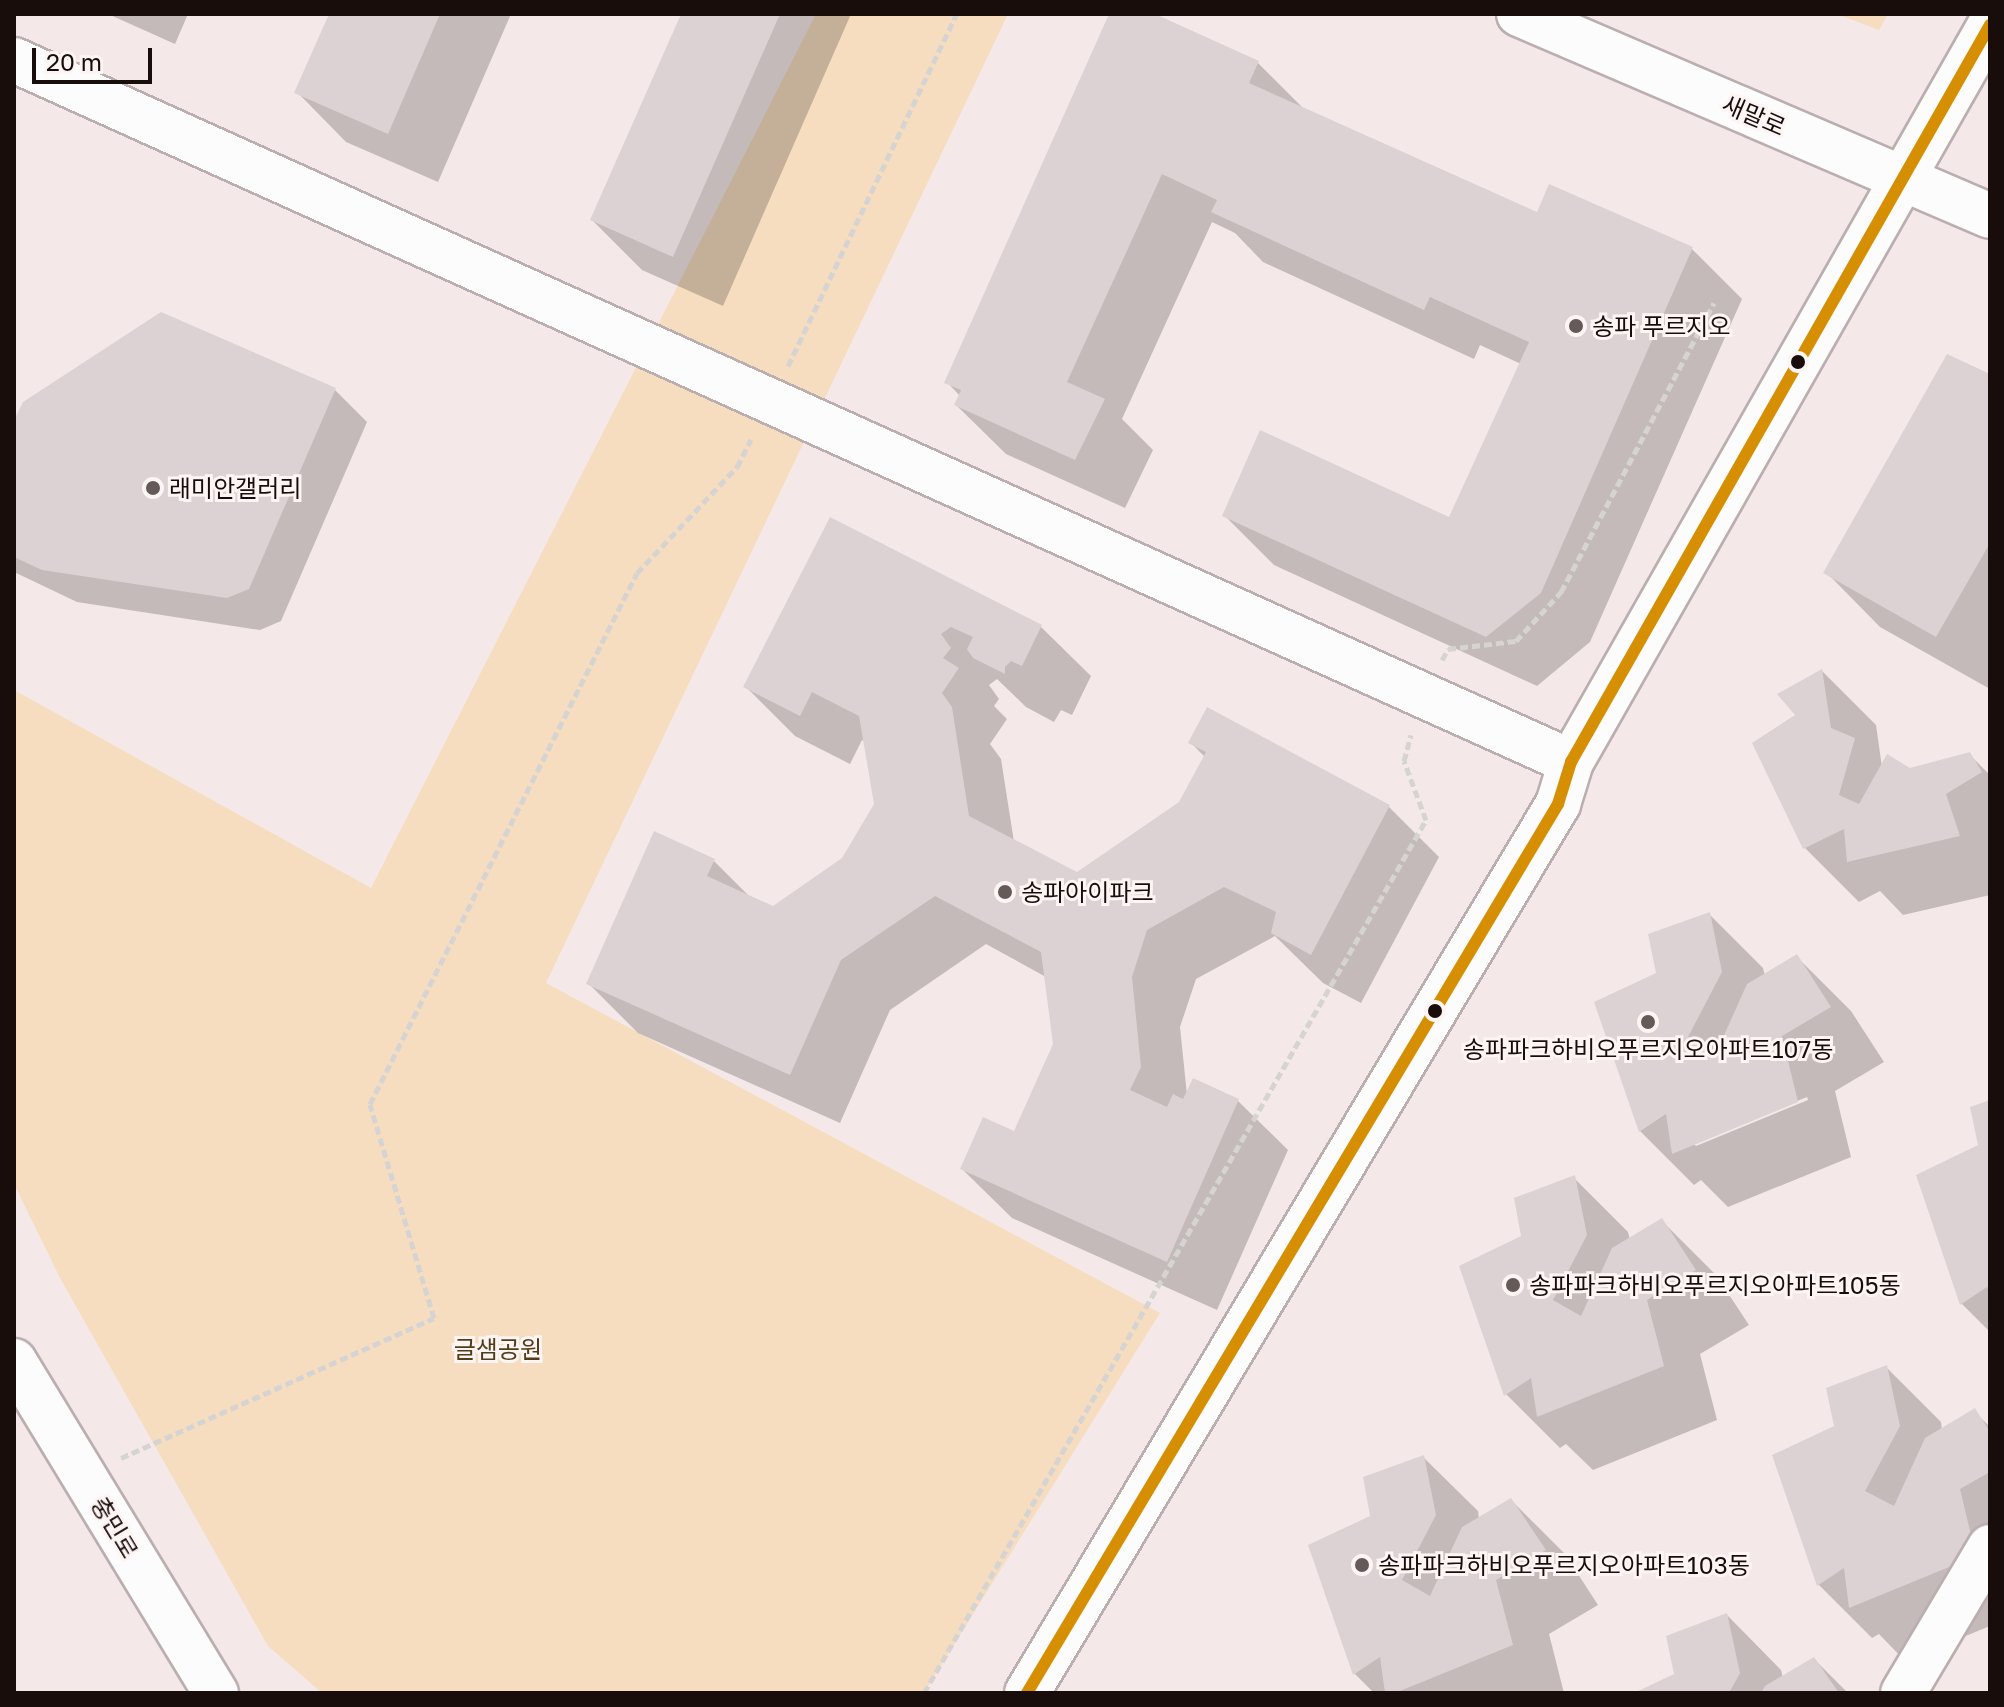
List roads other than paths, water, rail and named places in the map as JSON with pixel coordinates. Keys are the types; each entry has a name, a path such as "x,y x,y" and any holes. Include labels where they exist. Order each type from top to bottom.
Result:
{"street":[{"name":"새말로","path":"1519,14 1990,216"},
{"path":"1027,1693 1558,804 1571,762 1990,25"},
{"path":"14,60 1571,762"},
{"name":"충민로","path":"14,1361 216,1693"},
{"path":"1903,1693 1990,1547"}],"place":[{"name":"송파 푸르지오","path":"1576,326"},
{"name":"래미안갤러리","path":"153,488"},
{"name":"송파아이파크","path":"1005,892"},
{"name":"송파파크하비오푸르지오아파트107동","path":"1648,1022"},
{"name":"송파파크하비오푸르지오아파트105동","path":"1513,1285"},
{"name":"송파파크하비오푸르지오아파트103동","path":"1362,1565"}],"park label":[{"name":"글샘공원","path":"498,1349"}]}
